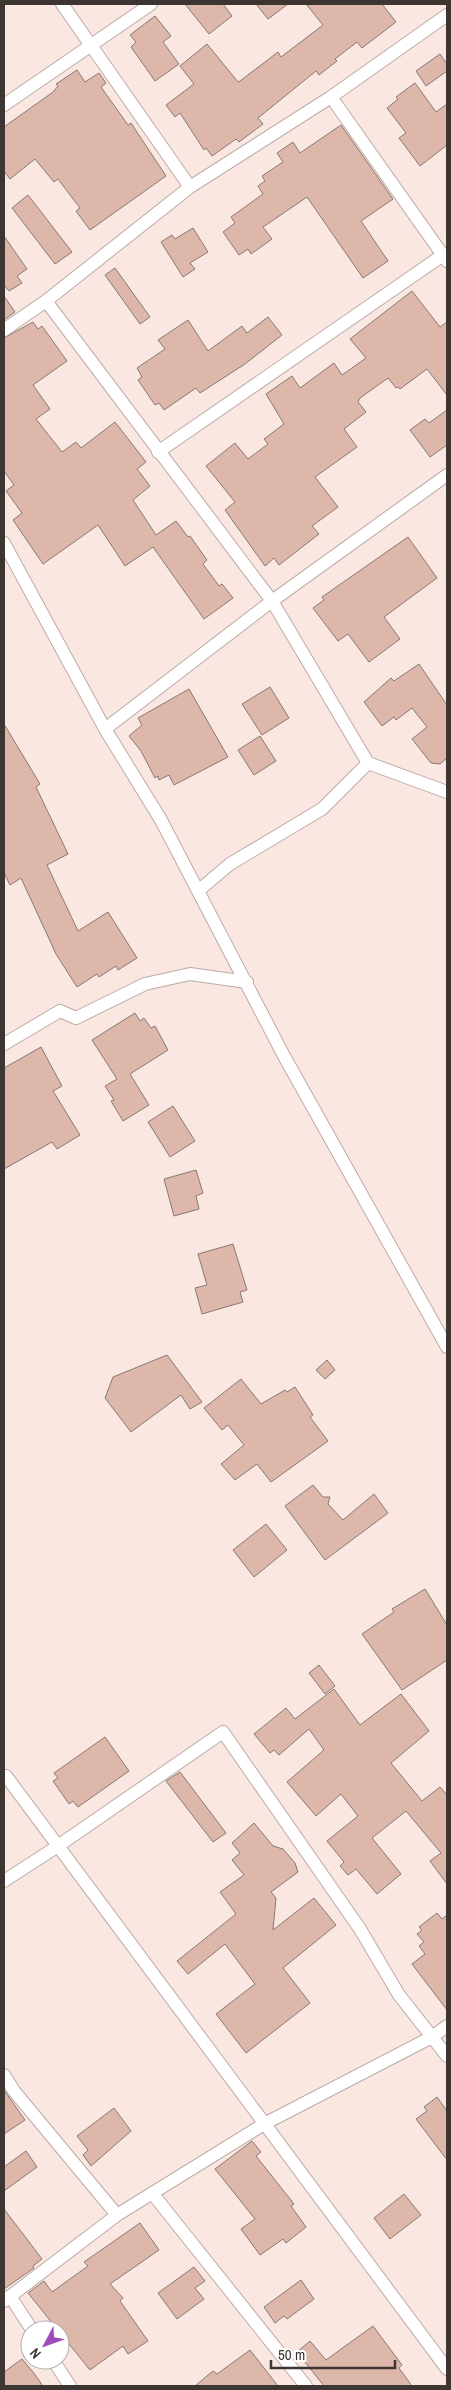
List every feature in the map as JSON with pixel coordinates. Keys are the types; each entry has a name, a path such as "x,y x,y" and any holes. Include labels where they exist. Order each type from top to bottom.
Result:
{"street":[{"path":"62,4 190,187"},
{"path":"4,105 151,4"},
{"path":"4,330 46,301 190,187 331,97 447,15"},
{"path":"158,452 445,258 331,97"},
{"path":"46,301 272,601 368,763 447,792"},
{"path":"105,729 272,601 447,475"},
{"path":"4,543 105,729 162,820 284,1056 447,1347"},
{"path":"198,890 230,864 322,809 368,763"},
{"path":"4,1044 60,1012 76,1018 145,984 190,974 247,982"},
{"path":"4,1881 223,1732 360,1930 399,1995 447,2056"},
{"path":"6,1776 447,2369"},
{"path":"24,2320 7,2299 117,2215 264,2124 432,2037 447,2026"},
{"path":"4,2075 9,2093 117,2215"},
{"path":"152,2193 306,2386"},
{"path":"60,2370 70,2386"}],"building":[{"path":"185,4 223,4 232,16 209,34"},
{"path":"256,4 288,4 268,19"},
{"path":"306,4 382,4 396,22 362,48 357,42 335,59 337,61 319,75 316,71 258,118 263,124 239,142 236,139 212,156 206,148 204,150 180,113 175,117 166,105 194,84 180,66 207,44 238,82 278,52 281,57 323,25"},
{"path":"155,16 171,36 163,42 179,64 155,81 131,47 136,42 130,35"},
{"path":"440,54 447,64 447,71 426,86 416,71"},
{"path":"77,70 85,82 99,73 106,83 101,87 128,125 131,123 166,176 90,230 76,211 80,208 58,179 54,182 35,159 10,179 4,171 4,127 53,92 58,86 56,84"},
{"path":"415,83 436,112 447,104 447,145 420,166 399,138 406,133 387,108 398,99 396,97"},
{"path":"341,125 393,199 361,221 388,261 363,278 307,197 263,227 272,239 251,254 248,249 239,255 223,232 235,223 231,217 263,194 258,186 265,181 262,176 283,162 277,153 293,142 300,153"},
{"path":"28,195 72,252 55,264 12,208"},
{"path":"193,228 208,252 190,263 195,269 183,277 161,242 172,235 175,239"},
{"path":"4,236 27,269 17,276 22,283 9,291 4,285"},
{"path":"115,268 150,317 140,324 105,275"},
{"path":"412,291 440,327 447,322 447,395 427,369 400,389 396,388 388,378 360,398 358,402 366,412 344,429 357,447 315,477 338,507 312,526 319,534 279,565 274,558 265,566 225,510 235,502 206,466 235,443 248,459 268,444 264,439 284,424 266,394 292,376 300,388 334,363 342,375 366,358 350,339"},
{"path":"4,296 15,312 4,320"},
{"path":"268,317 282,335 245,364 200,393 196,388 164,410 159,403 155,405 138,380 142,377 137,368 165,349 158,340 188,320 208,351 242,326 247,333"},
{"path":"33,322 38,329 42,326 67,361 33,385 50,409 36,419 62,452 76,442 81,448 115,422 146,462 137,469 150,486 133,500 156,535 176,521 188,537 190,536 207,560 203,564 219,586 222,584 233,598 204,619 153,547 125,566 98,525 43,564 13,520 22,513 6,491 14,485 4,471 4,338"},
{"path":"447,410 447,445 430,457 410,430 425,419 429,423"},
{"path":"408,537 437,578 384,617 400,639 369,662 348,634 338,641 313,608 324,600 322,597"},
{"path":"419,664 447,705 447,758 440,764 431,763 412,739 427,727 412,708 396,720 394,717 382,726 364,702 391,678 394,681"},
{"path":"270,687 289,718 262,735 242,704"},
{"path":"189,689 228,757 174,785 169,775 159,780 158,776 155,778 141,751 129,736 142,725 138,718"},
{"path":"4,724 40,784 36,787 68,854 47,865 78,931 108,912 137,958 118,970 116,966 99,977 97,974 77,987 56,954 21,878 10,885 4,873"},
{"path":"260,736 276,761 254,775 238,750"},
{"path":"135,1013 140,1021 144,1018 151,1028 155,1026 168,1050 130,1074 149,1105 123,1121 111,1101 114,1100 105,1086 117,1079 92,1040"},
{"path":"41,1047 62,1086 53,1091 80,1135 57,1149 52,1142 4,1169 4,1068"},
{"path":"173,1106 195,1141 170,1157 148,1122"},
{"path":"196,1170 203,1193 196,1196 199,1209 174,1216 164,1179"},
{"path":"233,1244 247,1290 240,1292 243,1302 202,1314 195,1288 207,1285 198,1254"},
{"path":"167,1355 202,1402 190,1409 181,1395 131,1432 105,1398 113,1377"},
{"path":"327,1360 335,1370 325,1379 316,1370"},
{"path":"241,1379 261,1404 285,1390 287,1392 295,1387 313,1415 310,1417 328,1441 271,1482 257,1464 235,1480 221,1464 244,1445 228,1425 222,1430 204,1408"},
{"path":"313,1485 323,1497 330,1497 328,1504 343,1520 374,1494 388,1513 325,1560 285,1506"},
{"path":"266,1524 287,1550 254,1577 233,1550"},
{"path":"425,1589 447,1625 447,1660 402,1690 362,1634 394,1612 392,1609"},
{"path":"319,1665 335,1686 325,1694 309,1673"},
{"path":"334,1689 360,1725 401,1694 429,1731 391,1763 422,1801 440,1787 447,1795 447,1884 430,1861 441,1853 406,1811 372,1838 401,1874 377,1894 356,1869 348,1875 340,1866 344,1862 327,1841 358,1816 341,1794 316,1816 287,1782 324,1750 309,1729 279,1755 274,1750 270,1753 254,1734 286,1708 295,1719"},
{"path":"105,1737 129,1771 78,1807 73,1801 69,1804 53,1781 58,1778 54,1773"},
{"path":"180,1772 226,1833 213,1842 166,1781"},
{"path":"254,1823 273,1846 283,1849 295,1863 298,1872 271,1892 276,1898 273,1930 314,1898 336,1925 283,1968 310,2003 246,2053 216,2014 255,1984 225,1944 188,1974 177,1961 236,1914 220,1892 244,1875 232,1860 240,1853 232,1843"},
{"path":"437,1913 442,1919 447,1915 447,2010 412,1964 425,1954 419,1946 424,1942 417,1934 422,1930 419,1927"},
{"path":"4,2090 25,2120 4,2134"},
{"path":"437,2097 447,2111 447,2160 416,2119 427,2111 424,2107"},
{"path":"114,2108 131,2131 91,2166 83,2155 88,2150 77,2136"},
{"path":"252,2141 261,2152 256,2156 294,2204 291,2206 306,2227 286,2243 283,2239 260,2255 241,2229 255,2219 215,2169"},
{"path":"26,2151 37,2167 4,2191 4,2167"},
{"path":"404,2194 421,2215 390,2239 374,2218"},
{"path":"4,2209 42,2259 33,2266 34,2268 4,2289"},
{"path":"140,2223 159,2250 110,2284 123,2298 120,2301 148,2341 128,2354 123,2346 90,2370 70,2345 70,2320 50,2320 28,2293 44,2281 52,2292 88,2266 84,2262"},
{"path":"194,2267 205,2281 195,2288 204,2299 177,2319 158,2293"},
{"path":"301,2280 314,2299 287,2319 284,2316 275,2323 264,2307"},
{"path":"373,2326 402,2365 399,2368 412,2386 324,2386 297,2352 310,2341 326,2360"},
{"path":"250,2350 278,2386 195,2386 213,2371 217,2374"},
{"path":"20,2360 20,2370 31,2370 43,2386 4,2386 4,2372"}]}
